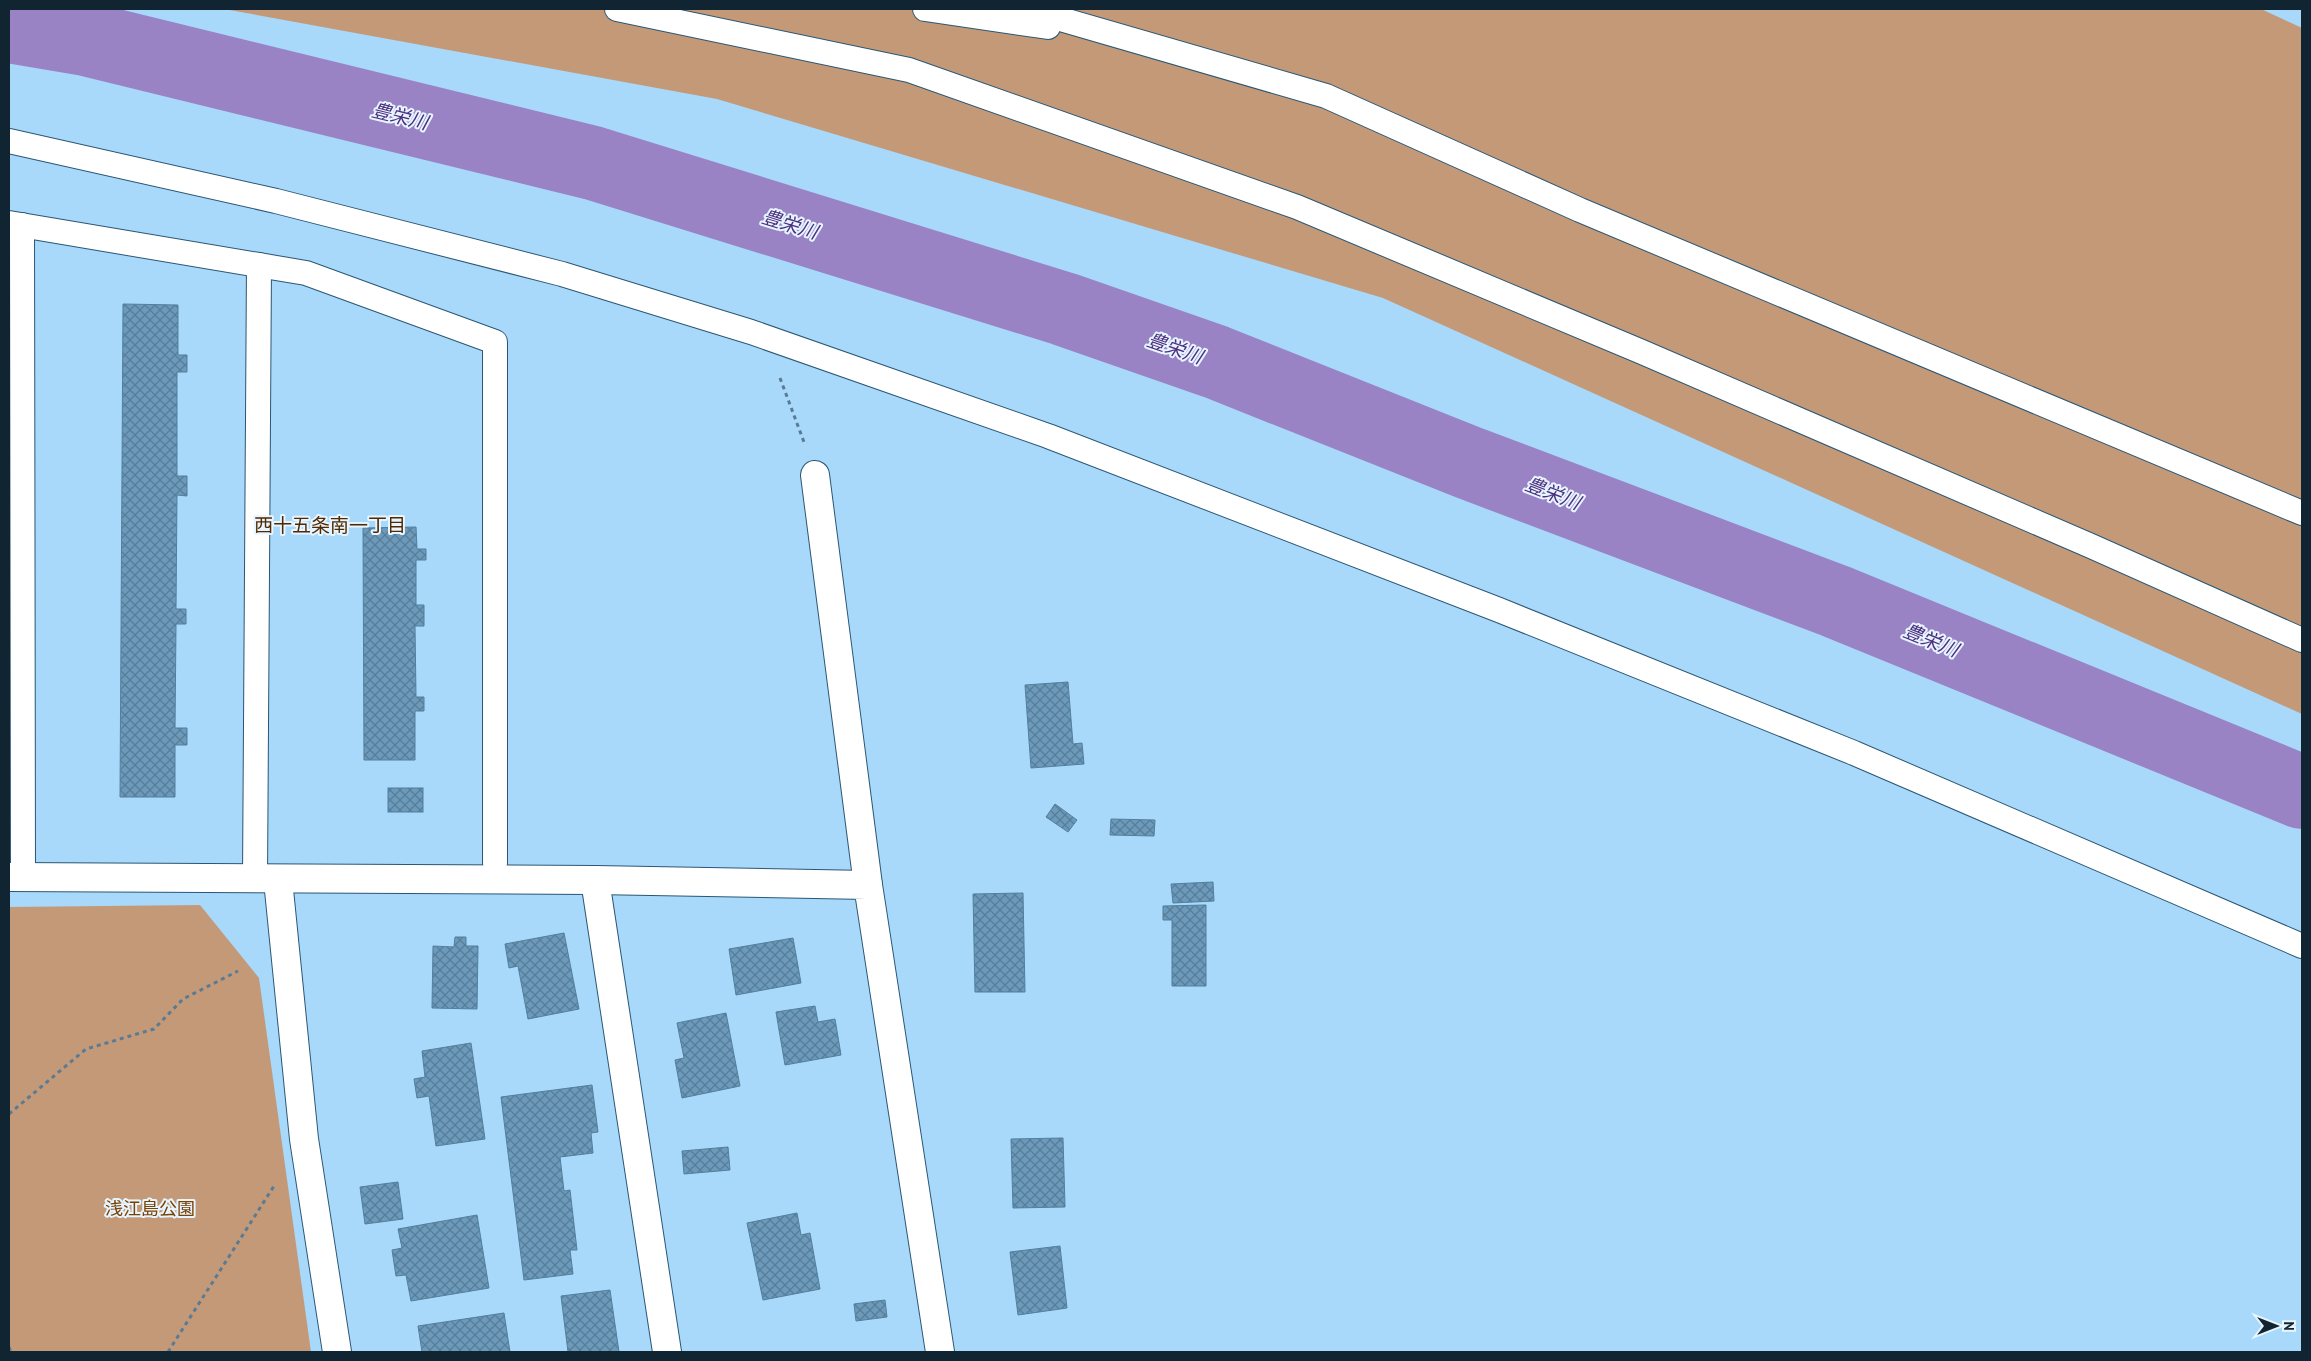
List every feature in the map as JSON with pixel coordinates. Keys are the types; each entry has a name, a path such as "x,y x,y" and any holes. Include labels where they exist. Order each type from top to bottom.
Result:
{"street":[{"path":"815,474 868,886 940,1352"},
{"path":"16,877 595,880 868,886"},
{"path":"266,879 337,1352"},
{"path":"595,880 668,1352"}],"lane":[{"path":"617,9 909,70 1297,207 1651,356 2082,542 2302,640"},
{"path":"925,9 1116,36"},
{"path":"1026,9 1326,96 1580,210 2302,513"},
{"path":"9,141 276,201 552,272 765,337 1048,436 1490,606 1854,753 2302,946"},
{"path":"16,877 16,224 306,273 495,342 495,863"},
{"path":"259,265 266,879"}],"path":[{"path":"765,337 815,474"},
{"path":"9,1114 86,1049 154,1029 183,999 238,971"},
{"path":"168,1352 304,1139"},
{"path":"9,1347 11,1352"}],"green space":[{"path":"224,9 2261,9 2302,28 2302,714 1383,298 717,99"},
{"name":"浅江島公園","path":"200,905 259,978 311,1352 9,1352 9,907"}],"building":[{"path":"123,304 178,305 178,355 187,355 187,372 177,372 177,476 187,476 187,496 177,495 176,609 186,609 186,624 176,624 175,728 187,728 187,745 175,745 175,797 120,797"},
{"path":"416,527 417,549 426,549 426,560 416,560 416,605 424,605 424,626 415,626 416,697 424,697 424,711 415,711 415,760 364,760 363,528"},
{"path":"1068,682 1073,744 1082,743 1084,764 1031,768 1025,685"},
{"path":"388,788 423,788 423,812 388,812"},
{"path":"1055,804 1077,820 1068,832 1046,817"},
{"path":"1111,819 1155,820 1154,836 1110,835"},
{"path":"1213,882 1214,901 1173,903 1171,884"},
{"path":"1023,893 1025,992 975,992 973,894"},
{"path":"1206,905 1206,986 1172,986 1172,920 1163,920 1163,906"},
{"path":"564,933 579,1009 528,1019 518,966 509,968 505,944"},
{"path":"455,937 466,937 466,946 478,946 477,1009 432,1008 433,946 454,947"},
{"path":"793,938 801,983 736,995 729,949"},
{"path":"815,1006 818,1022 835,1019 841,1055 785,1065 776,1012"},
{"path":"726,1013 740,1086 682,1098 675,1060 684,1058 677,1023"},
{"path":"471,1043 485,1139 436,1146 429,1096 417,1098 414,1079 425,1077 422,1051"},
{"path":"592,1085 598,1132 591,1133 593,1153 560,1157 564,1191 570,1190 577,1250 570,1250 573,1274 524,1280 501,1097"},
{"path":"1063,1138 1065,1207 1013,1208 1011,1139"},
{"path":"728,1147 730,1170 684,1174 682,1151"},
{"path":"398,1182 403,1219 365,1224 360,1187"},
{"path":"797,1213 801,1235 810,1233 820,1289 763,1300 747,1223"},
{"path":"477,1215 489,1288 411,1301 406,1275 396,1276 392,1250 402,1248 398,1229"},
{"path":"1060,1246 1067,1308 1018,1315 1010,1252"},
{"path":"610,1290 619,1352 568,1352 561,1296"},
{"path":"885,1300 887,1317 856,1321 854,1304"},
{"path":"504,1313 510,1352 422,1352 418,1326"}],"waterway":[{"name":"豊栄川","path":"9,26 86,39 593,163 1064,309 1216,362 1467,462 1835,601 2302,792"}],"district":[{"name":"西十五条南一丁目","path":"330,525"}]}
